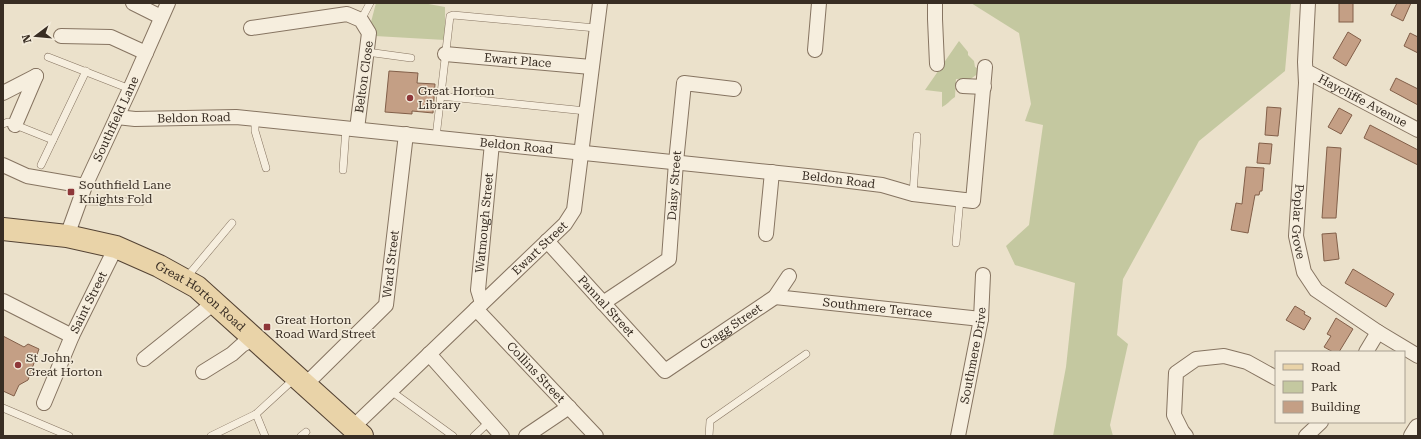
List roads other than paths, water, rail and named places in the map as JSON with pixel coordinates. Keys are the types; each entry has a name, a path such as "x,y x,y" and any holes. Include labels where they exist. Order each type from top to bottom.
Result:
{"main road":[{"name":"Great Horton Road","path":"3,229 67,236 116,247 159,266 185,280 197,287 215,302 357,432"}],"street":[{"path":"133,3 161,17"},
{"name":"Southfield Lane","path":"67,236 85,186 168,3"},
{"name":"Ewart Street","path":"357,432 391,391 565,224 574,210 600,3"},
{"path":"815,50 819,3"},
{"path":"935,3 937,64"},
{"name":"Poplar Grove","path":"1308,3 1305,62 1306,71 1296,236 1304,272 1316,290 1378,332 1418,356"},
{"path":"251,28 347,14 361,20"},
{"name":"Belton Close","path":"352,129 367,52 369,33 361,20"},
{"path":"61,36 112,37 146,53"},
{"name":"Ewart Place","path":"445,54 592,68"},
{"path":"960,199 972,201 985,67"},
{"name":"Haycliffe Avenue","path":"1306,71 1418,130"},
{"path":"3,93 36,76 9,124"},
{"name":"Daisy Street","path":"604,303 669,259 676,162 684,83 734,89"},
{"path":"963,86 984,87"},
{"name":"Beldon Road","path":"117,117 135,119 236,117 772,172 882,185 913,194 960,199"},
{"name":"Ward Street","path":"300,381 386,305 406,134"},
{"name":"Watmough Street","path":"479,306 478,290 492,143"},
{"path":"3,165 27,176 85,186"},
{"path":"766,234 772,172"},
{"name":"Pannal Street","path":"547,241 665,371"},
{"name":"Saint Street","path":"44,403 72,336 116,247"},
{"name":"Southmere Drive","path":"958,436 981,319 983,275"},
{"name":"Cragg Street","path":"665,371 775,297 790,276"},
{"name":"Southmere Terrace","path":"775,297 981,319"},
{"path":"3,302 72,336"},
{"path":"144,359 215,302"},
{"name":"Collins Street","path":"479,306 596,436"},
{"path":"1367,351 1378,332"},
{"path":"203,372 232,354 242,345 255,338"},
{"path":"429,354 502,436"},
{"path":"1186,436 1174,415 1176,373 1196,359 1224,356 1247,362 1275,377"},
{"path":"526,436 569,407"},
{"path":"1306,436 1320,423"},
{"path":"1413,436 1418,428"}],"lane":[{"path":"361,20 370,3"},
{"path":"436,138 449,19 452,15 596,28"},
{"path":"367,52 411,58"},
{"path":"48,57 130,89"},
{"path":"41,165 86,71"},
{"path":"440,96 586,111"},
{"path":"255,119 255,131 266,168"},
{"path":"9,124 53,140"},
{"path":"343,170 352,129"},
{"path":"913,194 917,136"},
{"path":"956,243 960,199"},
{"path":"79,201 141,202"},
{"path":"185,280 232,223"},
{"path":"709,436 710,421 806,354"},
{"path":"211,436 256,414 300,381"},
{"path":"391,391 452,436"},
{"path":"3,408 69,436"},
{"path":"256,414 265,436"},
{"path":"474,436 489,422"}],"place":[{"name":"Great Horton Library","path":"410,98"},
{"name":"Southfield Lane Knights Fold","path":"71,192"},
{"name":"Great Horton Road Ward Street","path":"267,327"},
{"name":"St John, Great Horton","path":"18,365"}]}
